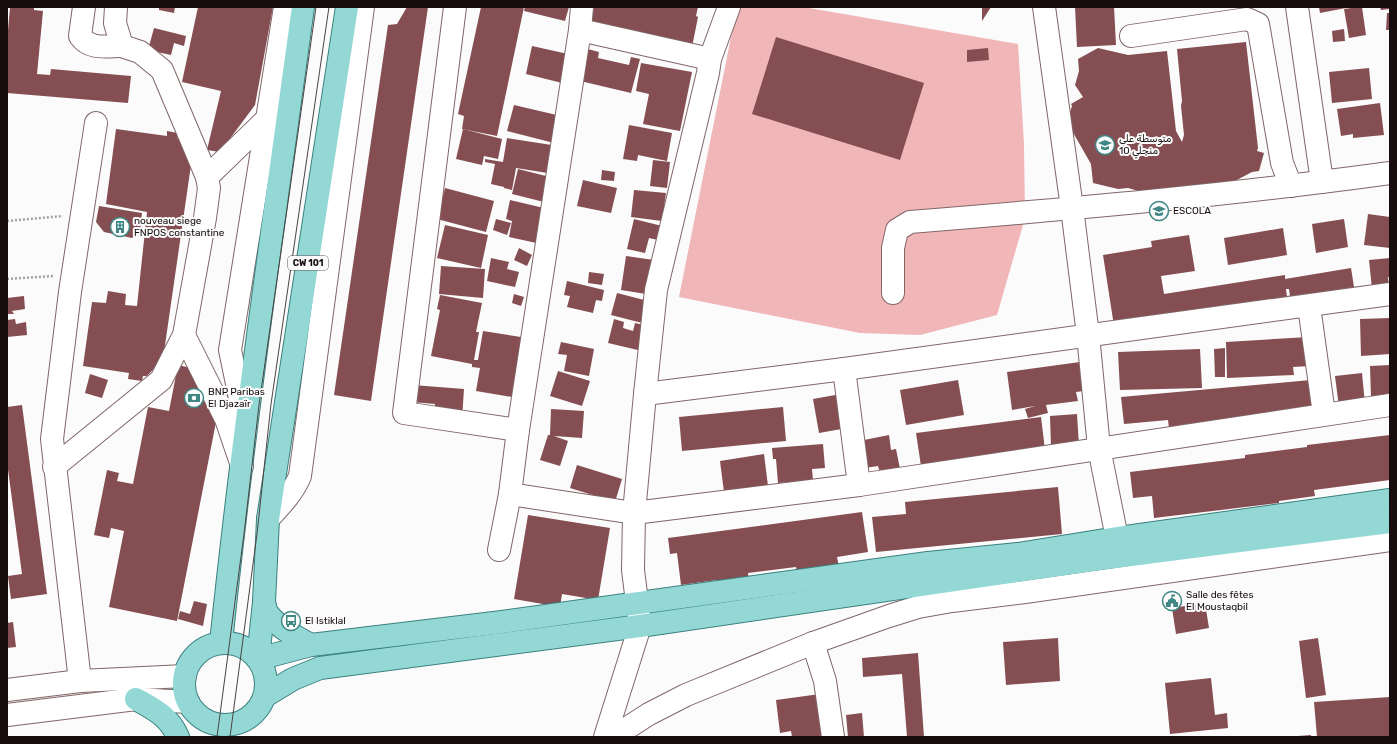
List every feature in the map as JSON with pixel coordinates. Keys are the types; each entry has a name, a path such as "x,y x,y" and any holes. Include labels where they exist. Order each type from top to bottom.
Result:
{"main road":[{"path":"221,643 255,355 303,7"},
{"name":"CW 101","path":"264,602 268,519 352,8"},
{"path":"258,659 311,645 494,623 935,562 1018,554 1117,538 1390,500"},
{"path":"265,696 293,678 320,668 640,626 1099,559 1390,522"},
{"path":"258,659 264,602"},
{"path":"264,602 267,613 280,626 311,645"},
{"path":"221,643 245,648 258,659 266,678 265,696 260,706 252,715 232,725 222,725 196,719 185,694 185,676 189,666 198,654 211,646 221,643"},
{"path":"136,699 162,714 176,732 178,737"},
{"path":"246,737 252,715"}],"street":[{"path":"54,467 161,380 184,335 209,188 207,177 162,70 140,52 122,46 91,45 84,42 80,36 84,7"},
{"path":"116,7 115,24 122,46"},
{"path":"246,429 230,350 285,7"},
{"path":"455,7 404,413 518,430"},
{"path":"498,550 510,494 518,430 580,30 582,7"},
{"path":"605,737 640,626 633,570 634,513 656,290 708,73 710,59 729,7"},
{"path":"1044,7 1088,335 1099,448 1117,538"},
{"path":"1297,7 1322,182"},
{"path":"1131,36 1247,19 1258,24 1282,163 1291,186"},
{"path":"580,30 710,59"},
{"path":"207,177 267,120"},
{"path":"80,681 54,467 52,439 72,274 96,123"},
{"path":"893,293 893,248 897,230 910,222 1072,208 1291,186 1390,173"},
{"path":"645,394 844,369 1390,294"},
{"path":"1309,306 1324,414"},
{"path":"184,335 226,418 242,466"},
{"path":"844,369 859,485"},
{"path":"510,494 634,513 859,485 1390,405"},
{"path":"613,737 650,714 686,695 814,643 918,607 1390,540"},
{"path":"814,643 825,681 832,737"},
{"path":"7,690 80,681 185,676"},
{"path":"7,715 136,699 196,719"}],"path":[{"path":"7,221 82,214"},
{"path":"7,280 72,274"}],"shaded area":[{"path":"737,7 803,7 1018,44 1024,144 1025,218 997,315 920,335 860,333 679,297"}],"building":[{"path":"10,7 34,7 34,10 43,11 37,74 50,75 51,69 131,76 128,103 7,93 7,42"},
{"path":"159,7 175,7 174,13 159,10"},
{"path":"198,7 273,7 255,105 220,152 207,150 221,91 182,82"},
{"path":"407,7 428,7 371,401 334,395 388,25 397,24"},
{"path":"481,7 524,7 497,136 462,129 464,116 458,114"},
{"path":"525,7 569,7 565,21 524,11"},
{"path":"594,7 698,7 696,16 698,17 692,47 590,27"},
{"path":"980,7 991,7 982,21 982,8"},
{"path":"1075,7 1114,7 1116,45 1077,47"},
{"path":"1319,7 1346,7 1346,8 1320,13"},
{"path":"1362,7 1366,35 1349,38 1344,9"},
{"path":"1380,7 1390,7 1390,9 1381,10"},
{"path":"1387,13 1390,13 1390,30 1386,30"},
{"path":"154,28 186,36 184,46 174,43 171,55 148,50"},
{"path":"1344,29 1345,41 1333,42 1332,31"},
{"path":"776,37 924,83 900,160 752,114"},
{"path":"1246,42 1258,148 1257,151 1264,153 1259,171 1252,172 1235,181 1142,192 1128,188 1118,189 1093,183 1091,164 1067,122 1072,106 1071,104 1083,97 1075,85 1079,71 1078,59 1098,48 1128,55 1167,51 1176,131 1182,142 1184,135 1177,49"},
{"path":"532,46 568,54 562,83 526,74"},
{"path":"584,48 599,52 598,58 629,65 631,57 640,59 631,93 576,80"},
{"path":"988,48 989,60 967,62 967,50"},
{"path":"641,63 692,72 680,131 643,124 649,94 636,91"},
{"path":"1369,68 1372,99 1332,103 1329,72"},
{"path":"1380,103 1384,135 1353,138 1353,134 1341,136 1337,109"},
{"path":"514,105 561,116 554,143 507,131"},
{"path":"629,125 672,133 667,161 638,155 637,161 623,159"},
{"path":"116,129 167,136 167,131 178,133 177,138 181,139 192,158 163,359 147,376 143,376 142,381 128,379 129,373 83,366 92,302 106,303 108,291 126,294 125,305 137,306 147,212 106,204"},
{"path":"463,129 502,139 498,159 484,156 482,165 456,159"},
{"path":"507,138 558,146 554,174 516,168 512,190 491,184 495,164 485,162 485,159 503,162"},
{"path":"653,160 670,162 667,188 650,186"},
{"path":"518,169 554,178 548,203 512,194"},
{"path":"602,170 615,172 614,181 601,180"},
{"path":"583,180 617,188 611,213 577,206"},
{"path":"445,188 494,201 486,232 437,219"},
{"path":"634,190 666,193 662,221 631,217"},
{"path":"510,200 548,209 541,244 509,237 512,221 506,219"},
{"name":"nouveau siege FNPOS constantine","path":"99,206 142,213 140,232 132,238 104,232 96,222"},
{"path":"1368,214 1390,217 1390,248 1364,245"},
{"path":"496,219 511,223 507,235 493,230"},
{"path":"634,219 662,226 658,240 649,238 645,253 627,249"},
{"path":"1344,219 1348,247 1316,253 1312,224"},
{"path":"445,225 488,235 481,268 437,258"},
{"path":"1283,228 1287,255 1228,265 1224,238"},
{"path":"1189,235 1195,271 1161,276 1164,294 1285,275 1285,279 1351,268 1355,293 1291,303 1289,289 1286,289 1288,305 1114,326 1103,255 1152,247 1151,241"},
{"path":"519,248 532,255 527,266 514,260"},
{"path":"626,256 654,260 646,294 621,290"},
{"path":"491,258 509,262 507,269 519,272 515,287 487,281"},
{"path":"1390,258 1390,277 1388,277 1389,287 1372,289 1369,260"},
{"path":"441,266 485,269 483,298 439,294"},
{"path":"589,272 604,274 602,285 588,283"},
{"path":"567,281 604,290 602,301 596,300 593,313 567,307 570,296 564,295"},
{"path":"617,293 652,302 646,324 611,315"},
{"path":"514,294 524,297 521,306 512,303"},
{"path":"440,295 482,303 476,332 479,332 474,360 478,360 483,331 527,338 518,398 476,391 480,368 472,367 472,364 431,356 440,310 437,309"},
{"path":"24,296 25,309 12,311 14,314 7,314 7,298"},
{"path":"1390,318 1390,354 1361,356 1360,319"},
{"path":"15,319 16,324 26,322 27,335 7,337 7,320"},
{"path":"614,319 624,322 623,328 633,331 635,323 648,326 642,351 608,343"},
{"path":"1308,337 1310,366 1293,367 1294,375 1227,378 1226,342"},
{"path":"561,342 594,349 589,376 564,371 567,355 558,354"},
{"path":"1225,348 1225,377 1215,377 1214,349"},
{"path":"1200,349 1202,388 1120,390 1118,352"},
{"path":"1080,362 1084,391 1076,392 1078,401 1046,405 1048,413 1028,418 1025,409 1035,406 1012,410 1007,372"},
{"path":"178,365 191,368 217,417 177,621 109,607 124,531 111,528 109,538 94,535 107,470 119,473 117,481 133,484 148,407 169,411"},
{"path":"1390,365 1390,396 1371,398 1370,366"},
{"path":"558,371 590,381 582,406 550,396"},
{"path":"1362,373 1365,404 1339,407 1335,376"},
{"path":"90,374 108,380 102,398 85,393"},
{"path":"958,380 964,415 906,425 900,390"},
{"path":"1311,380 1314,410 1169,428 1168,420 1124,424 1121,397"},
{"path":"413,385 464,389 462,419 434,417 435,404 412,402"},
{"path":"841,394 847,428 819,433 813,399"},
{"path":"22,405 47,594 11,599 8,576 22,574 7,462 7,407"},
{"path":"783,407 786,441 682,451 679,417"},
{"path":"551,409 584,411 582,438 554,436 568,441 560,466 540,460 548,435 550,435"},
{"path":"1077,414 1079,446 1051,447 1050,416"},
{"path":"1041,417 1045,450 921,466 916,433"},
{"path":"889,435 891,450 896,449 900,469 880,473 878,466 865,468 859,441"},
{"path":"1390,435 1390,480 1314,490 1315,496 1279,501 1279,503 1154,518 1152,496 1133,498 1130,472 1245,458 1245,455 1307,447 1307,445"},
{"path":"823,444 825,468 812,469 813,480 778,483 776,459 773,459 772,448"},
{"path":"764,454 768,486 724,492 720,461"},
{"path":"577,465 622,479 615,502 570,488"},
{"path":"1058,487 1062,534 876,552 872,517 906,514 905,502"},
{"path":"862,512 868,552 837,557 839,567 797,572 796,567 748,573 749,581 717,585 717,580 681,585 677,553 670,554 668,538"},
{"path":"528,515 610,528 598,600 562,594 560,607 514,599"},
{"path":"194,601 207,604 203,626 178,619 180,611 190,614"},
{"path":"1205,603 1209,628 1176,634 1172,608"},
{"path":"13,622 16,647 7,648 7,623"},
{"path":"1058,638 1060,681 1006,685 1003,642"},
{"path":"1318,638 1326,695 1306,698 1299,641"},
{"path":"918,653 924,737 907,737 902,674 863,677 862,658"},
{"path":"1211,678 1215,715 1227,713 1228,728 1170,734 1165,683"},
{"path":"820,694 825,737 792,737 791,731 780,733 776,700"},
{"path":"1390,697 1390,737 1317,737 1314,702"},
{"path":"862,713 864,737 848,737 846,715"},
{"path":"1311,735 1311,737 1298,737 1298,736"}],"tram line":[{"path":"217,737 244,534 259,405 316,7"},
{"path":"230,737 257,534 271,404 329,7"}],"place":[{"name":"متوسطة علي منجلي 10","path":"1105,145"},
{"name":"ESCOLA","path":"1159,211"},
{"name":"nouveau siege FNPOS constantine","path":"120,227"},
{"name":"BNP Paribas El Djazaïr","path":"194,398"},
{"name":"Salle des fêtes El Moustaqbil","path":"1172,601"},
{"name":"El Istiklal","path":"291,621"}]}
